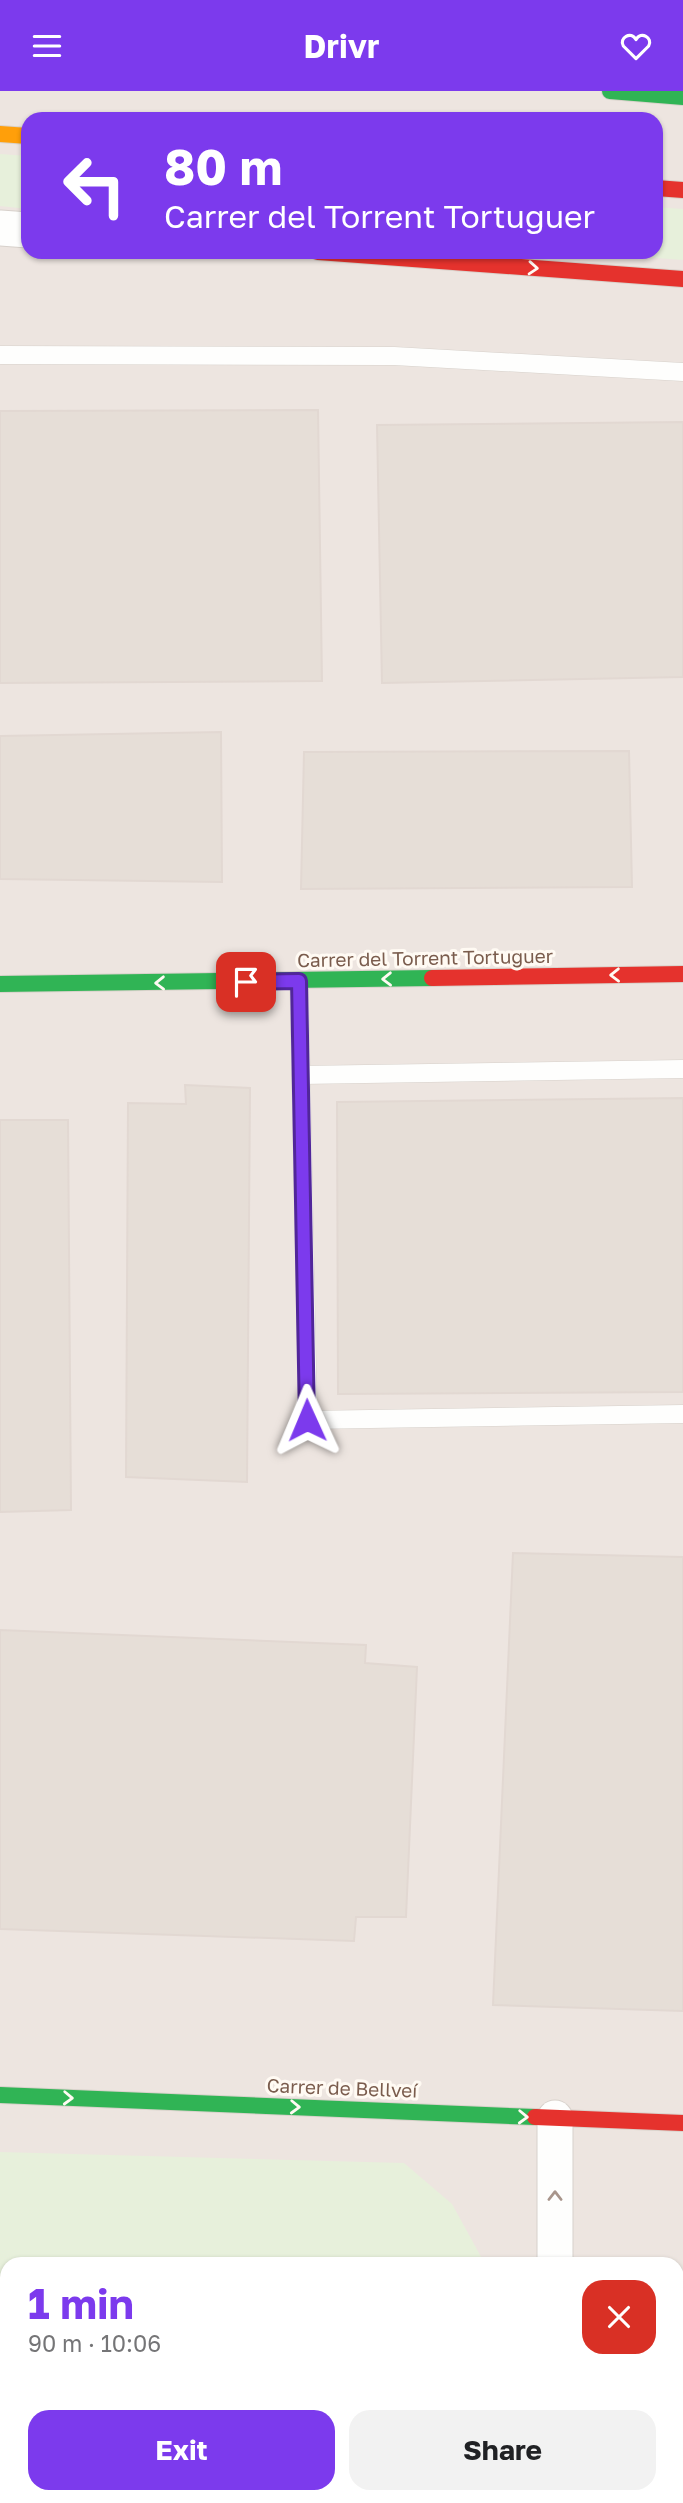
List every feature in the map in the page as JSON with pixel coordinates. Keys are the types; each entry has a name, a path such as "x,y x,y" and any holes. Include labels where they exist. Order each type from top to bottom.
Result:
{"street":[{"path":"610,91 683,97"},
{"path":"0,134 21,136"},
{"path":"663,189 683,190"},
{"path":"0,228 21,230"},
{"path":"413,259 683,279"},
{"name":"Carrer del Torrent Tortuguer","path":"0,984 683,974"},
{"name":"Carrer de Bellveí","path":"0,2095 683,2123"},
{"path":"555,2118 555,2257"}],"lane":[{"path":"0,355 394,356 683,372"},
{"path":"299,981 307,1420 683,1414"},
{"path":"301,1075 683,1069"}],"shaded area":[{"path":"0,91 683,91 683,2257 0,2257"}],"green space":[{"path":"0,154 21,156 21,208 0,206"},
{"path":"663,208 683,209 683,260 663,259"},
{"path":"0,2152 404,2163 452,2204 481,2257 0,2257"}],"building":[{"path":"318,410 322,681 0,683 0,411"},
{"path":"683,422 683,677 382,683 377,425"},
{"path":"221,732 222,882 0,879 0,736"},
{"path":"629,751 632,887 301,889 304,752"},
{"path":"185,1085 250,1088 247,1482 126,1477 128,1103 186,1104"},
{"path":"683,1098 683,1392 338,1394 337,1102"},
{"path":"0,1120 68,1120 71,1510 0,1512"},
{"path":"513,1553 683,1557 683,2011 493,2005"},
{"path":"0,1630 366,1645 365,1663 417,1667 406,1917 356,1917 354,1941 0,1929"}],"traffic: fast":[{"path":"610,91 683,97"},
{"path":"0,984 432,978"},
{"path":"0,2095 535,2117"}],"traffic: slow":[{"path":"0,134 21,136"}],"traffic: jam":[{"path":"663,189 683,190"},
{"path":"413,259 683,279"},
{"path":"432,978 683,974"},
{"path":"535,2117 683,2123"}],"route":[{"path":"246,982 299,981 307,1420"}]}
